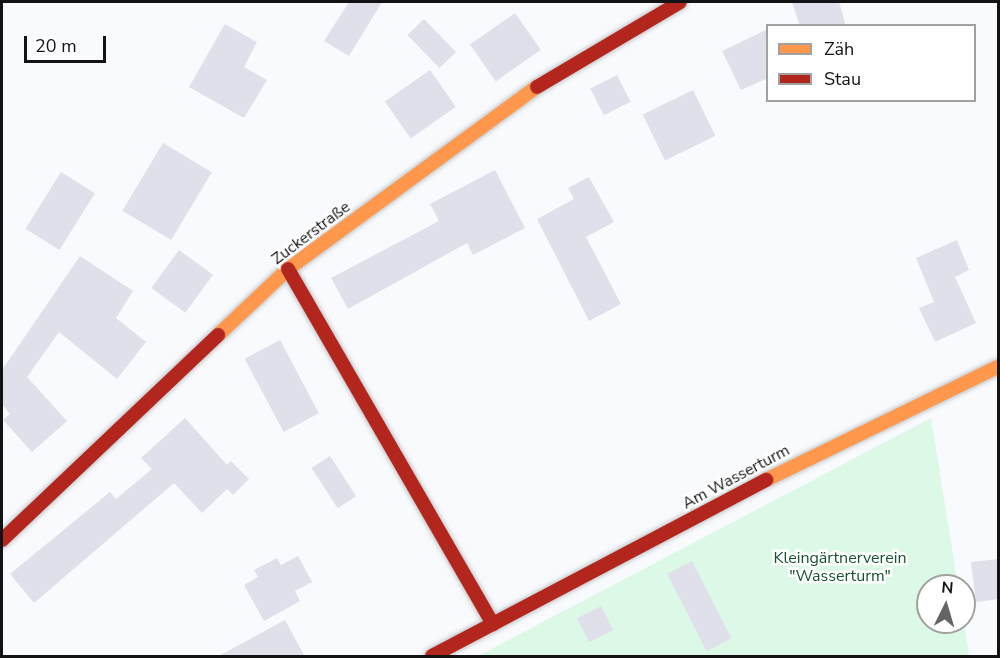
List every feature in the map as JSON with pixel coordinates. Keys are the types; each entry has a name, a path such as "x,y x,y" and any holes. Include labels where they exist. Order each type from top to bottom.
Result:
{"street":[{"name":"Zuckerstraße","path":"2,540 288,269 538,87 680,2"},
{"path":"288,269 493,624"},
{"name":"Am Wasserturm","path":"432,657 858,432 999,367"}],"green space":[{"name":"Kleingärtnerverein \"Wasserturm\"","path":"931,418 956,574 916,574 916,634 966,634 969,656 478,656"}],"building":[{"path":"349,2 382,2 349,56 324,41"},
{"path":"792,2 839,2 845,24 799,24"},
{"path":"515,13 541,50 496,81 470,45"},
{"path":"424,19 456,52 439,68 407,35"},
{"path":"225,24 257,42 244,67 267,80 244,118 189,87"},
{"path":"766,30 766,79 741,90 722,51"},
{"path":"430,70 456,107 411,138 385,102"},
{"path":"617,75 631,102 604,115 590,89"},
{"path":"693,90 715,136 665,160 643,115"},
{"path":"163,143 212,172 171,240 122,211"},
{"path":"495,170 525,228 473,255 467,243 348,309 331,278 439,221 430,204"},
{"path":"61,172 95,193 59,250 25,229"},
{"path":"589,177 614,222 586,237 621,304 589,321 537,219 574,199 568,188"},
{"path":"957,240 969,270 955,277 976,323 935,342 919,308 934,302 916,258"},
{"path":"179,250 213,275 185,313 151,288"},
{"path":"80,256 133,291 116,318 146,342 117,379 59,332 27,377 67,421 32,452 3,420 10,414 2,404 2,370"},
{"path":"280,340 319,413 284,432 245,359"},
{"path":"185,418 227,465 231,461 249,479 233,495 227,489 202,513 174,483 34,603 10,574 110,492 116,499 152,469 141,458"},
{"path":"330,456 356,496 338,508 312,468"},
{"path":"298,556 312,582 295,591 300,601 264,621 244,585 258,577 254,570 277,558 281,565"},
{"path":"999,559 999,599 976,602 976,574 972,574 971,562"},
{"path":"692,561 731,639 707,651 667,574"},
{"path":"601,606 613,630 589,642 577,618"},
{"path":"285,620 305,657 217,657"}],"traffic: slow":[{"path":"218,335 288,269 537,87"},
{"path":"766,480 998,367"}],"traffic: jam":[{"path":"537,87 680,2"},
{"path":"288,269 493,624"},
{"path":"2,540 218,335"},
{"path":"432,656 766,480"}]}
